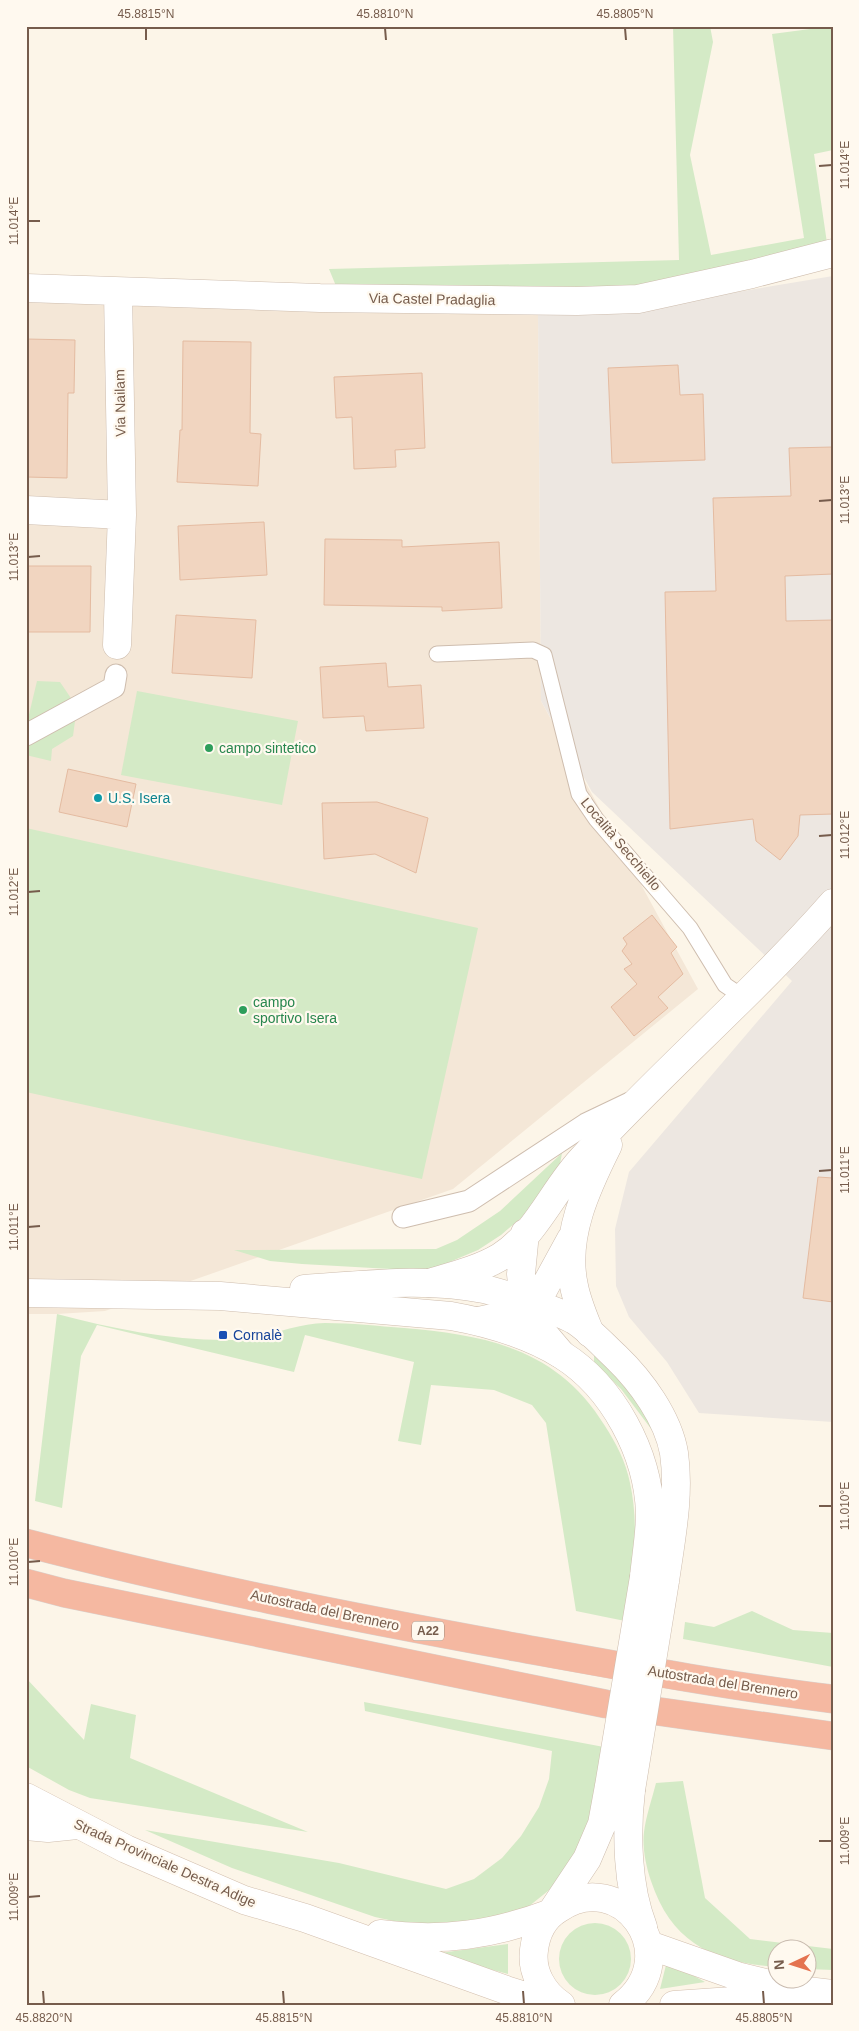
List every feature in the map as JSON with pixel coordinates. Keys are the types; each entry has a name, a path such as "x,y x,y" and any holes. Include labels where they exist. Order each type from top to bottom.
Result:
{"highway":[{"name":"Autostrada del Brennero","path":"26,1543 368,1620 665,1674 833,1699"},
{"path":"26,1583 64,1593 606,1704 833,1736"}],"street":[{"name":"Via Castel Pradaglia","path":"26,288 118,292 480,300 638,299 833,254"},
{"name":"Via Nailam","path":"117,645 122,515 118,292"},
{"path":"26,510 122,515"},
{"path":"26,735 114,688 116,675"},
{"path":"427,1283 456,1276 500,1257 525,1233 579,1161 637,1100 743,997 832,904"},
{"path":"403,1218 470,1202 586,1124 637,1100"},
{"path":"479,1321 506,1315 542,1292 574,1233 596,1168 618,1124 637,1100"},
{"path":"525,1233 521,1274 523,1293 528,1302 532,1321 562,1356"},
{"path":"574,1233 573,1285 590,1333"},
{"path":"220,1296 395,1283 427,1283 485,1289 528,1302 573,1320 631,1371 657,1409 674,1452 675,1509 655,1579 620,1788 587,1859 541,1926 535,1941 533,1957 536,1974 543,1989 561,2005"},
{"path":"26,1293 220,1296 432,1314 479,1321 512,1331 562,1356 583,1372 626,1425 640,1458 650,1513 655,1579"},
{"path":"620,1788 627,1827 634,1905 646,1936 650,1958 642,1986 623,2005"},
{"name":"Strada Provinciale Destra Adige","path":"26,1798 76,1825 244,1900 336,1928 506,1990 554,2005"},
{"path":"26,1826 48,1828 76,1825"},
{"name":"Strada Provinciale Destra Adige","path":"336,1928 400,1936 450,1938 493,1932 551,1913 566,1903 583,1898 601,1898 617,1903 632,1913 646,1936"},
{"path":"646,1936 737,1976 790,1989 832,1994"},
{"path":"674,2005 832,1994"}],"lane":[{"name":"Località Secchiello","path":"437,654 533,650 544,655 579,794 596,819 690,928 725,985 743,997"}],"shaded area":[{"path":"833,276 833,1422 699,1413 667,1362 629,1317 616,1286 615,1229 629,1172 792,981 592,792 541,701 538,312 635,309"},
{"path":"26,294 538,312 541,701 698,989 453,1189 105,1311 57,1314 26,1314"}],"green space":[{"path":"673,26 710,26 713,42 690,155 711,255 804,238 772,34 833,26 833,150 814,154 827,243 634,287 336,286 329,269 679,260"},
{"path":"37,681 60,682 77,707 73,736 52,749 51,761 26,755 26,727"},
{"name":"campo sintetico","path":"137,691 298,721 282,805 121,775"},
{"name":"campo sportivo Isera","path":"26,828 478,928 422,1179 26,1092"},
{"path":"562,1153 560,1164 528,1212 501,1235 478,1250 433,1269 408,1270 270,1261 234,1250 436,1249 457,1240 500,1211"},
{"path":"57,1314 100,1325 144,1333 210,1340 244,1339 302,1326 325,1323 435,1331 464,1335 492,1342 518,1351 543,1363 565,1379 586,1400 613,1439 626,1468 633,1500 635,1535 633,1569 625,1621 576,1611 546,1423 532,1405 494,1390 431,1385 421,1445 398,1441 414,1362 305,1335 294,1372 97,1325 81,1356 62,1508 35,1501"},
{"path":"594,1356 599,1356 627,1381 658,1438 621,1389 594,1363"},
{"path":"752,1611 793,1630 833,1633 833,1667 683,1639 685,1622 714,1627"},
{"path":"26,1678 84,1740 91,1704 136,1715 130,1758 308,1832 90,1798 69,1790 26,1766"},
{"path":"364,1702 604,1747 594,1817 565,1871 548,1891 523,1911 485,1924 426,1928 375,1917 232,1868 145,1830 339,1863 446,1889 474,1879 502,1858 521,1836 539,1807 549,1779 552,1751 365,1711"},
{"path":"683,1781 705,1898 750,1939 766,1941 766,1966 733,1960 698,1946 683,1935 660,1903 649,1875 644,1850 644,1832 656,1783"},
{"path":"595,1923 615,1929 625,1939 631,1959 625,1979 615,1989 595,1995 575,1989 565,1979 559,1959 565,1939 575,1929"},
{"path":"508,1944 508,1974 432,1954"},
{"path":"816,1947 833,1949 833,1970 816,1969"},
{"path":"667,1961 705,1982 660,1989"}],"building":[{"path":"26,339 75,340 74,393 68,393 67,478 26,477"},
{"path":"183,341 251,342 250,433 261,434 258,486 177,482 180,430 182,430"},
{"path":"678,365 680,395 703,394 705,460 612,463 608,368"},
{"path":"422,373 425,448 395,450 396,467 354,469 352,417 336,418 334,377"},
{"path":"833,447 833,574 785,576 786,621 833,620 833,814 800,815 798,836 780,860 756,841 753,819 670,829 665,592 716,591 713,498 791,496 789,448"},
{"path":"264,522 267,575 180,580 178,526"},
{"path":"325,539 402,540 402,547 499,542 502,608 442,611 442,607 324,605"},
{"path":"26,566 91,566 90,632 26,632"},
{"path":"176,615 256,620 252,678 172,673"},
{"path":"386,663 388,687 421,685 424,728 366,731 364,716 323,718 320,667"},
{"name":"U.S. Isera","path":"68,769 136,784 127,827 59,812"},
{"path":"377,802 428,818 416,873 375,854 324,859 322,803"},
{"path":"652,915 677,947 671,953 683,974 658,997 668,1008 634,1036 611,1007 637,984 624,969 632,964 622,951 627,944 623,938"},
{"path":"818,1177 833,1178 833,1302 803,1298"}],"place":[{"name":"campo sintetico","path":"209,748"},
{"name":"U.S. Isera","path":"98,798"},
{"name":"campo sportivo Isera","path":"243,1010"},
{"name":"Cornalè","path":"223,1335"}]}
